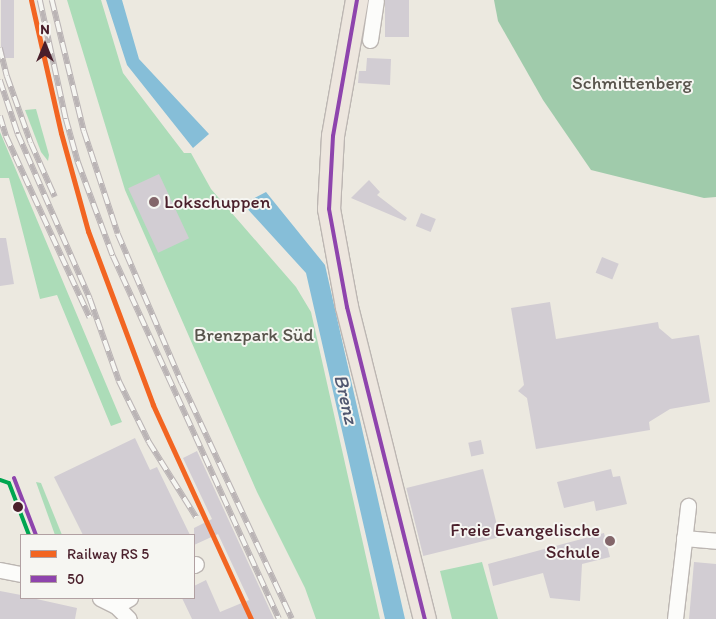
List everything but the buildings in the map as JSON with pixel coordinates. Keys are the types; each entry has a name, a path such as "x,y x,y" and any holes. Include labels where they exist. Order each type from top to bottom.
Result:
{"main road":[{"path":"357,0 334,136 329,209 347,307 424,619"}],"street":[{"path":"370,40 376,0"},
{"path":"675,619 688,506"},
{"path":"684,538 716,541"},
{"path":"0,570 20,574"},
{"path":"102,599 116,606 129,619"},
{"path":"116,606 128,599"}],"green space":[{"name":"Brenzpark Süd","path":"67,0 101,0 123,73 184,153 191,153 211,189 296,287 311,312 380,619 316,619 305,588 257,492 125,190"},
{"name":"Schmittenberg","path":"494,0 716,0 716,197 704,198 591,170 543,100 498,21"},
{"path":"36,109 49,155 48,161 41,152 25,110"},
{"path":"0,132 122,422 111,426 57,295 40,299 9,178 0,178"},
{"path":"36,482 41,483 62,534 55,534"},
{"path":"482,562 498,619 452,619 440,571"}],"water":[{"path":"106,0 122,0 139,59 209,134 193,148 127,65"},
{"name":"Brenz","path":"266,192 325,265 405,619 385,619 306,273 243,204"}],"railway":[{"path":"40,0 66,119 78,162 113,256 279,619"},
{"path":"52,0 84,131 118,234 182,383 292,619"},
{"path":"0,48 7,76 31,143 55,197"},
{"path":"0,80 18,134 90,299 119,381 149,442 196,517"},
{"path":"0,116 6,136 90,318"}],"transit line":[{"path":"31,0 61,133 88,231 153,405 251,619"},
{"name":"50","path":"357,0 333,136 329,209 347,307 425,619"},
{"name":"50","path":"14,478 36,534"},
{"path":"0,480 9,483 29,534"}],"place":[{"name":"Lokschuppen","path":"154,202"},
{"name":"Freie Evangelische Schule","path":"610,541"}]}
